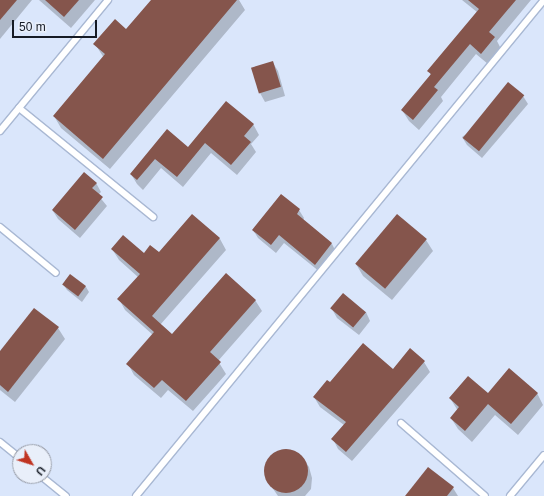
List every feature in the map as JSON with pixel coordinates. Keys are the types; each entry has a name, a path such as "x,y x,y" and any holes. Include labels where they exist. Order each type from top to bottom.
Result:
{"lane":[{"path":"0,131 108,0"},
{"path":"136,496 544,0"},
{"path":"19,108 153,217"},
{"path":"0,227 56,273"},
{"path":"401,423 485,496"},
{"path":"0,442 12,452"},
{"path":"510,496 544,455"},
{"path":"51,484 66,496"}],"shaded area":[{"path":"0,0 544,0 544,496 0,496"}],"building":[{"path":"0,0 17,0 0,20"},
{"path":"45,0 79,0 64,17"},
{"path":"151,0 237,0 103,159 53,116 105,54 93,44 115,19 126,29"},
{"path":"468,0 516,0 489,32 495,37 481,54 470,44 434,87 438,90 413,120 401,110 431,74 427,71 479,9"},
{"path":"273,61 281,87 259,94 251,68"},
{"path":"508,82 524,95 479,151 463,138"},
{"path":"226,101 254,124 244,136 251,142 231,165 205,143 177,177 155,159 137,180 130,174 167,129 188,147"},
{"path":"84,172 97,183 92,188 103,197 75,230 52,210"},
{"path":"281,194 300,209 297,214 332,243 315,265 279,235 271,245 252,230"},
{"path":"192,214 220,238 152,316 172,334 226,273 256,300 210,352 221,362 186,401 162,380 154,388 126,364 154,332 117,299 140,274 111,249 123,235 144,253 150,245 159,252"},
{"path":"397,214 427,239 385,289 355,264"},
{"path":"70,274 86,286 78,296 62,284"},
{"path":"343,293 366,312 353,328 330,308"},
{"path":"34,308 59,327 8,392 0,385 0,351"},
{"path":"363,343 393,369 410,348 425,361 346,452 331,439 346,422 313,397 327,380 330,382"},
{"path":"509,368 538,393 511,424 488,404 465,431 450,418 459,407 449,398 468,376 488,393"},
{"path":"286,449 298,453 304,459 308,471 304,483 298,489 286,493 274,489 268,483 264,471 268,459 274,453"},
{"path":"428,467 454,487 447,496 405,496"}]}
